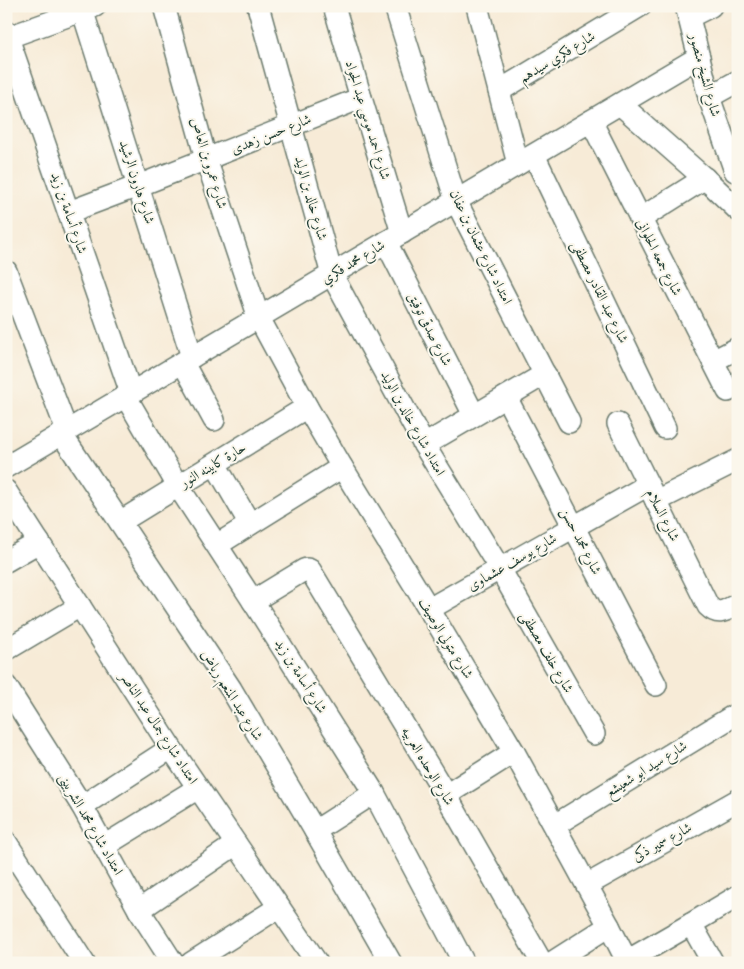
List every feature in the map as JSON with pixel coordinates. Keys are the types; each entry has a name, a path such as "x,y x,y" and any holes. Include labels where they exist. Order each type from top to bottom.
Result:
{"street":[{"name":"شارع عمرو بن العاص","path":"164,6 206,159 259,318"},
{"name":"شارع خالد بن الوليد","path":"258,6 332,275"},
{"name":"شارع احمد موسي عبد الجواد","path":"334,6 361,98 394,238"},
{"name":"امتداد شارع عثمان بن عفان","path":"395,6 456,201 569,422"},
{"name":"شارع عبد القادر مصطفى","path":"477,6 499,92 526,160 665,428"},
{"name":"شارع فكري سيدهم","path":"499,92 640,6"},
{"path":"688,12 711,6"},
{"path":"7,36 86,8"},
{"name":"شارع هارون الرشيد","path":"86,8 188,360 214,420"},
{"name":"شارع الشيخ منصور","path":"688,12 709,97 737,170"},
{"name":"شارع أسامة بن زيد","path":"7,36 69,212 128,395 178,486 253,600 374,793 464,963"},
{"name":"شارع محمد فكري","path":"7,464 64,433 699,57"},
{"path":"709,97 738,81"},
{"name":"شارع حسن زهدى","path":"69,212 361,98"},
{"path":"620,104 709,181 738,210"},
{"name":"شارع جمعه الحلوانى","path":"591,122 728,392"},
{"path":"640,219 709,181 737,170"},
{"name":"شارع صدقى توفيق","path":"394,238 474,415"},
{"name":"شارع عبد المنعم رياض","path":"6,271 64,433 230,689 316,832 391,963"},
{"name":"امتداد شارع خالد بن الوليد","path":"332,275 424,445 500,569"},
{"name":"شارع متولي الوصيف","path":"259,318 342,467 514,752 555,825 627,962"},
{"path":"713,361 738,348"},
{"path":"424,445 545,374"},
{"name":"شارع محمد حسن","path":"506,397 656,685"},
{"name":"حارة كابينه النور","path":"120,522 307,407"},
{"name":"شارع السلام","path":"618,424 708,606 713,611 720,612 738,604"},
{"name":"شارع يوسف عشماوى","path":"429,609 574,527 652,493 738,460"},
{"path":"215,464 250,524"},
{"path":"217,545 342,467"},
{"name":"امتداد شارع جمال عبد الناصر","path":"6,491 171,748 317,963"},
{"path":"6,561 39,542"},
{"name":"شارع خلف مصطفى","path":"500,569 594,734"},
{"name":"شارع الوحده العربيه","path":"253,600 304,570 310,570 446,795 542,963"},
{"path":"6,650 80,606"},
{"name":"امتداد شارع محمد الشربينى","path":"6,686 82,806 139,910 173,963"},
{"name":"شارع سيد ابو شعيشع","path":"555,825 738,713"},
{"path":"82,806 171,748"},
{"path":"446,795 514,752"},
{"path":"104,846 198,788"},
{"path":"316,832 374,793"},
{"name":"شارع سمير ذكى","path":"587,885 738,800"},
{"path":"6,842 84,963"},
{"path":"139,910 236,844"},
{"path":"627,962 738,896"},
{"path":"191,963 279,907"},
{"path":"692,924 713,963"},
{"path":"551,963 609,926"}]}
